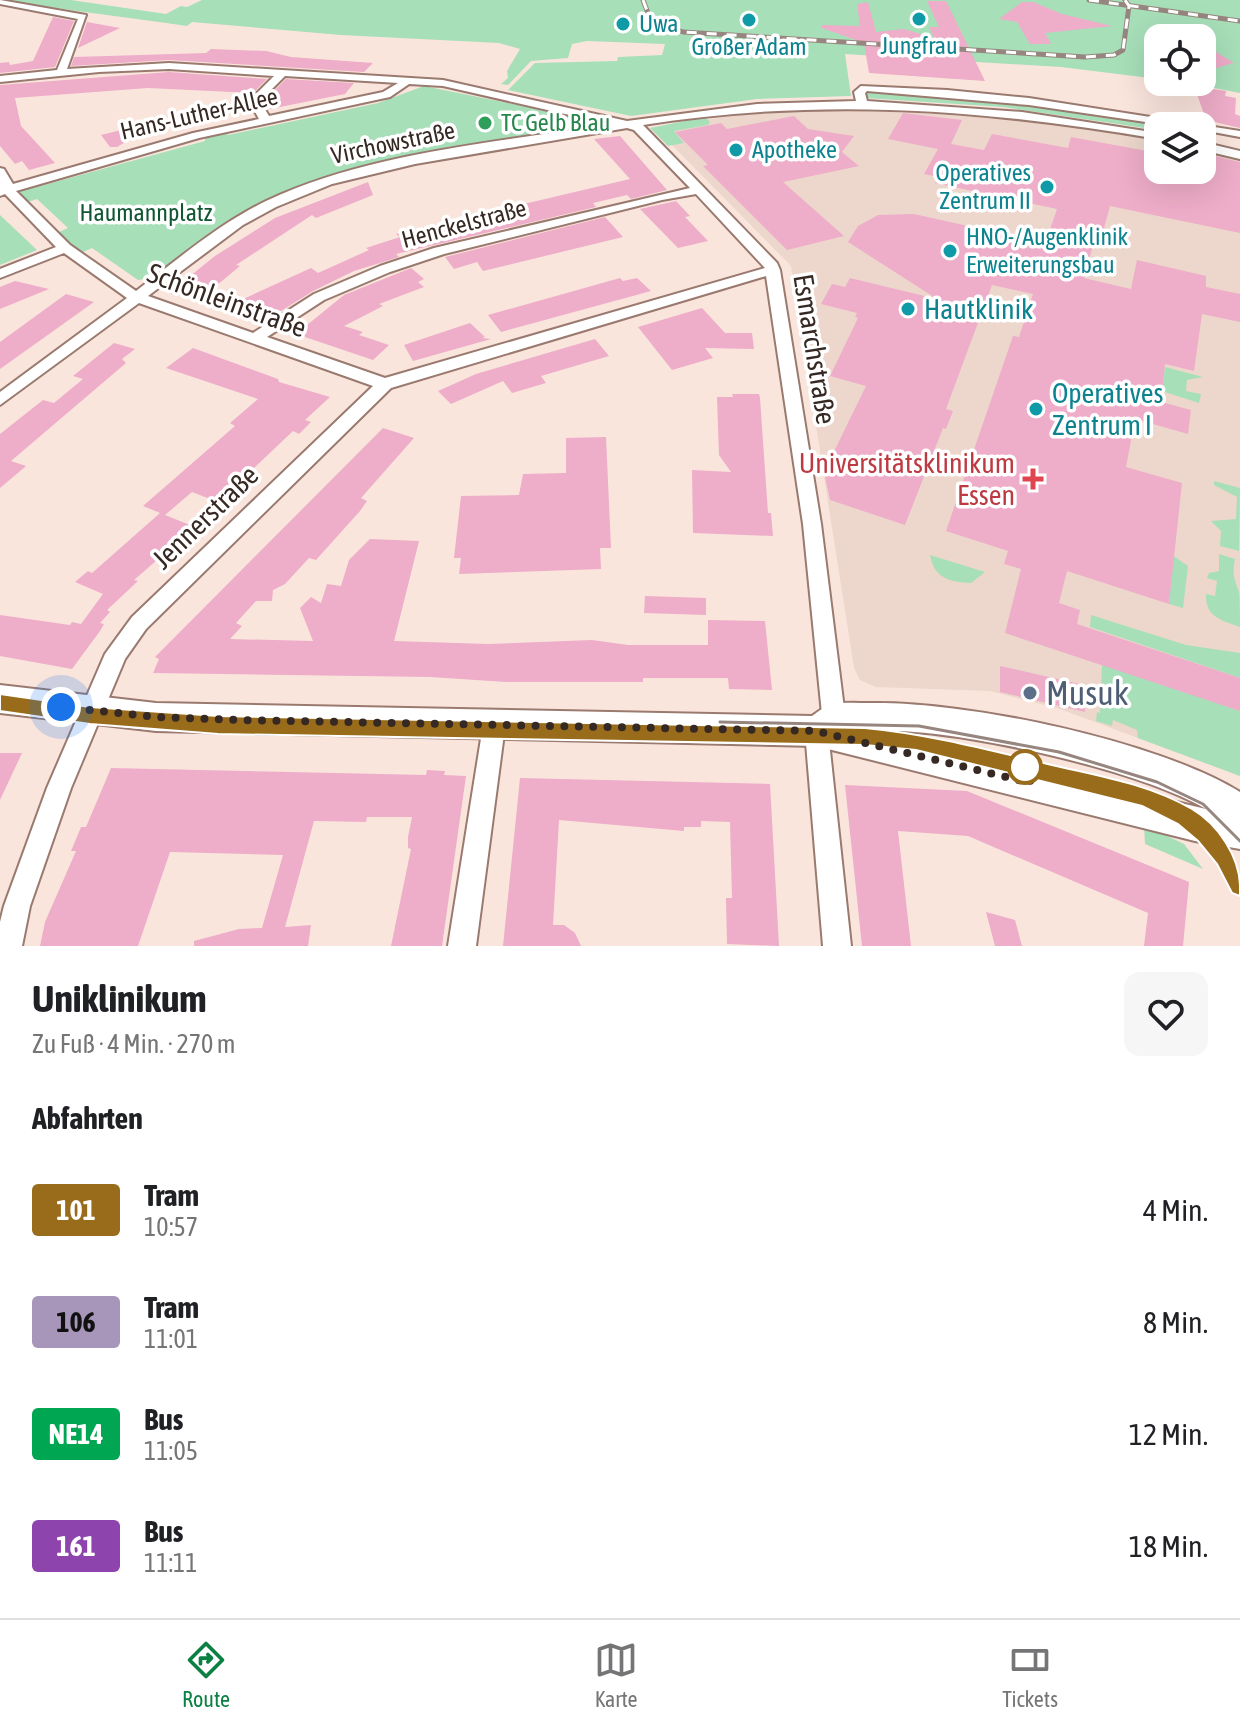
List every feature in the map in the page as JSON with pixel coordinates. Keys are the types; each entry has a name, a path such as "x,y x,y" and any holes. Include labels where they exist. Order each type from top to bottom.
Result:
{"main road":[{"path":"0,699 170,718 494,726 826,729 920,718 1075,749 1217,794 1240,811"},
{"path":"826,729 1195,824 1240,832"}],"street":[{"path":"0,1 83,17 61,72"},
{"path":"0,79 169,66 407,80 455,84 631,123"},
{"path":"266,121 254,101 283,72"},
{"name":"Hans-Luther-Allee","path":"5,190 109,158 386,95 400,88 407,80"},
{"path":"862,104 859,92 865,88 957,93 1144,118"},
{"name":"Virchowstraße","path":"0,400 234,223 317,185 385,164 631,123 756,108 862,104 1020,115 1144,134"},
{"name":"Esmarchstraße","path":"631,123 700,190 773,270 812,524 837,946"},
{"path":"1216,130 1240,134"},
{"path":"1216,149 1240,155"},
{"name":"Schönleinstraße","path":"0,172 5,190 65,248 136,297 385,384"},
{"name":"Henckelstraße","path":"254,339 319,297 416,258 662,196 700,190"},
{"path":"0,274 65,248"},
{"path":"385,384 773,270"},
{"name":"Jennerstraße","path":"8,946 37,845 116,654 139,623 385,384"},
{"path":"462,946 494,726"}],"shaded area":[{"name":"Universitätsklinikum Essen","path":"856,109 1034,120 1144,138 1144,184 1216,184 1216,153 1240,159 1240,776 1060,709 990,691 876,687 860,680 854,668 791,266 655,128 756,112"}],"green space":[{"path":"8,0 71,0 166,14 202,0 1240,0 1240,93 1216,88 1216,24 1144,24 1144,77 1061,67 845,54 851,96 757,99 631,116 508,90 535,63 617,61 618,57 662,55 665,44 587,41 572,44 568,58 531,61 508,85 501,84 508,78 507,71 520,49 499,43 341,35 192,22 187,26"},
{"name":"Haumannplatz","path":"424,86 581,118 584,121 581,124 589,128 310,185 156,277 138,280 92,248 81,253 57,233 68,228 37,199 25,203 18,195 26,187 29,189 205,141 205,137 225,132 228,135 378,103"},
{"path":"872,90 998,99 1144,121 1144,128 1003,107 865,98 864,93"},
{"path":"705,117 710,122 708,125 674,131 684,143 668,146 650,128"},
{"path":"0,215 37,250 0,265"},
{"path":"1165,367 1203,377 1187,380 1186,391 1201,394 1199,403 1143,385 1163,383"},
{"path":"1214,481 1240,488 1239,551 1220,546 1221,531 1211,521 1236,519 1237,497 1214,485"},
{"path":"1219,554 1235,559 1240,627 1211,613 1206,602 1206,594 1215,596 1217,581 1207,578 1209,573 1219,571"},
{"path":"930,555 985,572 971,583 949,580 935,569"},
{"path":"1172,555 1188,566 1183,608 1169,604"},
{"path":"1091,615 1186,645 1240,653 1240,678 1090,627"},
{"path":"1102,664 1240,711 1240,776 1138,738 1137,730 1113,720 1112,726 1096,721 1097,712 1100,713"},
{"path":"1144,825 1184,844 1203,869 1145,844"}],"building":[{"path":"927,1 946,1 985,81 869,73 864,43 822,28 822,25 860,26 857,4 868,2 876,32 904,29 934,38 929,27 939,27"},
{"path":"1022,2 1033,2 1062,14 1112,26 1045,33 1051,44 1030,44 1017,22 999,19"},
{"path":"53,17 74,21 55,67 0,73 0,63 9,62 10,65 33,61"},
{"path":"87,22 120,28 78,48"},
{"path":"211,49 266,51 291,57 373,63 364,72 169,60 71,66 74,57 206,53"},
{"path":"1216,52 1234,63 1216,68"},
{"path":"169,72 267,79 253,93 148,88 15,98 21,126 55,163 29,170 22,161 15,164 0,146 0,85"},
{"path":"286,79 354,83 345,94 270,109 268,97"},
{"path":"1216,90 1226,91 1225,96 1236,98 1235,114 1240,116 1240,128 1216,122 1216,112 1203,112 1198,97 1216,96"},
{"path":"903,113 962,120 951,144 984,150 992,134 1068,148 1071,137 1144,150 1144,184 1216,184 1216,156 1240,162 1240,233 1110,206 1101,239 1095,238 1084,278 1131,289 1137,260 1206,276 1206,287 1240,294 1240,322 1202,314 1194,371 1165,364 1161,402 1191,410 1188,434 1135,419 1126,467 1182,483 1169,604 1067,571 1059,603 1080,610 1077,624 1240,678 1240,711 1005,633 1021,569 1004,564 1008,551 946,531 1013,336 1019,337 1033,294 992,285 946,409 953,411 946,429 943,428 905,525 830,500 824,472 866,386 830,376 858,318 855,317 857,313 821,304 832,284 845,287 850,278 937,299 848,242 858,226 878,215 914,214 986,230 994,229 1011,236 1019,234 1024,239 1032,237 1044,247 1057,209 935,183 938,177 924,174 938,149 888,139"},
{"path":"794,116 808,129 854,136 842,152 859,166 783,182 844,236 787,250 703,166 708,165 675,132 721,123 727,129"},
{"path":"149,123 151,127 117,147 110,147 101,135"},
{"path":"620,136 667,190 631,199 627,195 593,203 596,207 396,254 399,257 354,271 313,291 262,323 226,311 241,300 311,268 318,273 369,250 366,248 400,237 396,234 630,179 594,139"},
{"path":"368,182 373,195 316,218 312,215 236,265 240,266 199,300 169,293 215,256 275,218"},
{"path":"676,201 690,216 685,217 708,241 678,248 640,209"},
{"path":"605,217 623,237 483,271 477,262 454,269 445,257"},
{"path":"411,268 424,279 418,282 424,287 379,304 383,306 344,326 363,332 359,335 389,345 373,360 296,334 344,295"},
{"path":"620,278 623,281 637,278 651,291 501,332 488,315"},
{"path":"15,281 49,289 0,309 0,287"},
{"path":"66,294 94,302 0,369 0,342"},
{"path":"702,308 725,333 752,333 754,349 705,348 713,358 672,370 638,327"},
{"path":"470,323 485,337 482,338 491,339 413,361 404,345"},
{"path":"595,339 609,356 541,376 546,383 512,393 503,381 451,404 438,391 476,374"},
{"path":"114,343 135,349 122,359 126,363 11,461 26,466 0,488 0,434 43,400 54,403 83,379 73,376"},
{"path":"193,348 278,379 279,382 330,397 305,420 311,422 299,434 293,431 218,502 192,492 165,515 195,527 134,580 138,581 107,610 110,612 100,623 104,624 100,631 72,669 0,656 0,615 81,624 103,594 75,582 88,571 92,573 160,513 143,506 235,426 230,423 258,399 166,368"},
{"path":"732,394 759,394 768,513 771,513 773,536 693,533 692,470 731,472 719,455 717,397 733,397"},
{"path":"383,428 414,438 361,498 367,501 360,511 316,560 309,558 285,584 273,590 272,601 256,601 236,623 242,626 230,639 313,641 300,608 311,597 321,603 327,584 341,586 349,560 370,539 419,541 394,641 488,644 592,640 628,645 708,645 708,620 765,621 772,690 729,689 728,678 643,678 643,682 506,682 430,677 153,673 159,659 155,657"},
{"path":"606,437 611,548 600,548 601,569 459,574 461,558 454,558 461,496 519,495 523,474 566,473 566,438"},
{"path":"645,596 706,598 706,615 644,613"},
{"path":"1000,666 1084,685 1085,712 1000,692"},
{"path":"0,753 22,753 0,800"},
{"path":"111,768 426,775 427,770 466,776 442,946 391,946 411,849 408,848 408,837 412,817 367,817 366,822 314,821 285,927 311,925 308,946 194,946 194,941 239,929 262,928 283,855 170,852 138,946 40,946 45,922 76,851 71,851 81,827 86,827"},
{"path":"520,778 770,784 779,946 727,944 726,898 732,898 730,822 701,821 701,827 684,827 684,831 559,820 553,925 564,925 575,933 581,946 503,946"},
{"path":"845,785 967,791 1189,882 1183,946 1144,946 1148,913 968,836 898,831 911,946 862,946"},
{"path":"986,912 1015,920 1022,946 995,946"}],"tram line":[{"path":"0,703 90,716 218,725 889,738 1105,786 1160,803 1177,811 1208,835 1240,885"},
{"name":"101","path":"0,703 90,716 218,725 865,736 916,741 1145,797 1185,817 1205,833 1240,885"},
{"path":"720,722 919,726 1059,752 1157,782 1203,804 1240,841"}],"railway":[{"path":"643,0 651,21 683,32 1085,57 1114,55 1123,50 1129,6"},
{"path":"1089,0 1129,6"},
{"path":"1125,0 1129,6"},
{"path":"1129,6 1240,21"}],"place":[{"name":"Jungfrau","path":"919,19"},
{"name":"Großer Adam","path":"749,20"},
{"name":"Uwa","path":"623,24"},
{"name":"TC Gelb Blau","path":"485,123"},
{"name":"Apotheke","path":"736,150"},
{"name":"Operatives Zentrum II","path":"1047,187"},
{"name":"HNO-/Augenklinik Erweiterungsbau","path":"950,251"},
{"name":"Hautklinik","path":"908,309"},
{"name":"Operatives Zentrum I","path":"1036,409"},
{"name":"Universitätsklinikum Essen","path":"1033,479"},
{"name":"Musuk","path":"1030,693"}],"route":[{"path":"61,707 156,717 238,720 816,731 1031,783 1025,767"}]}
